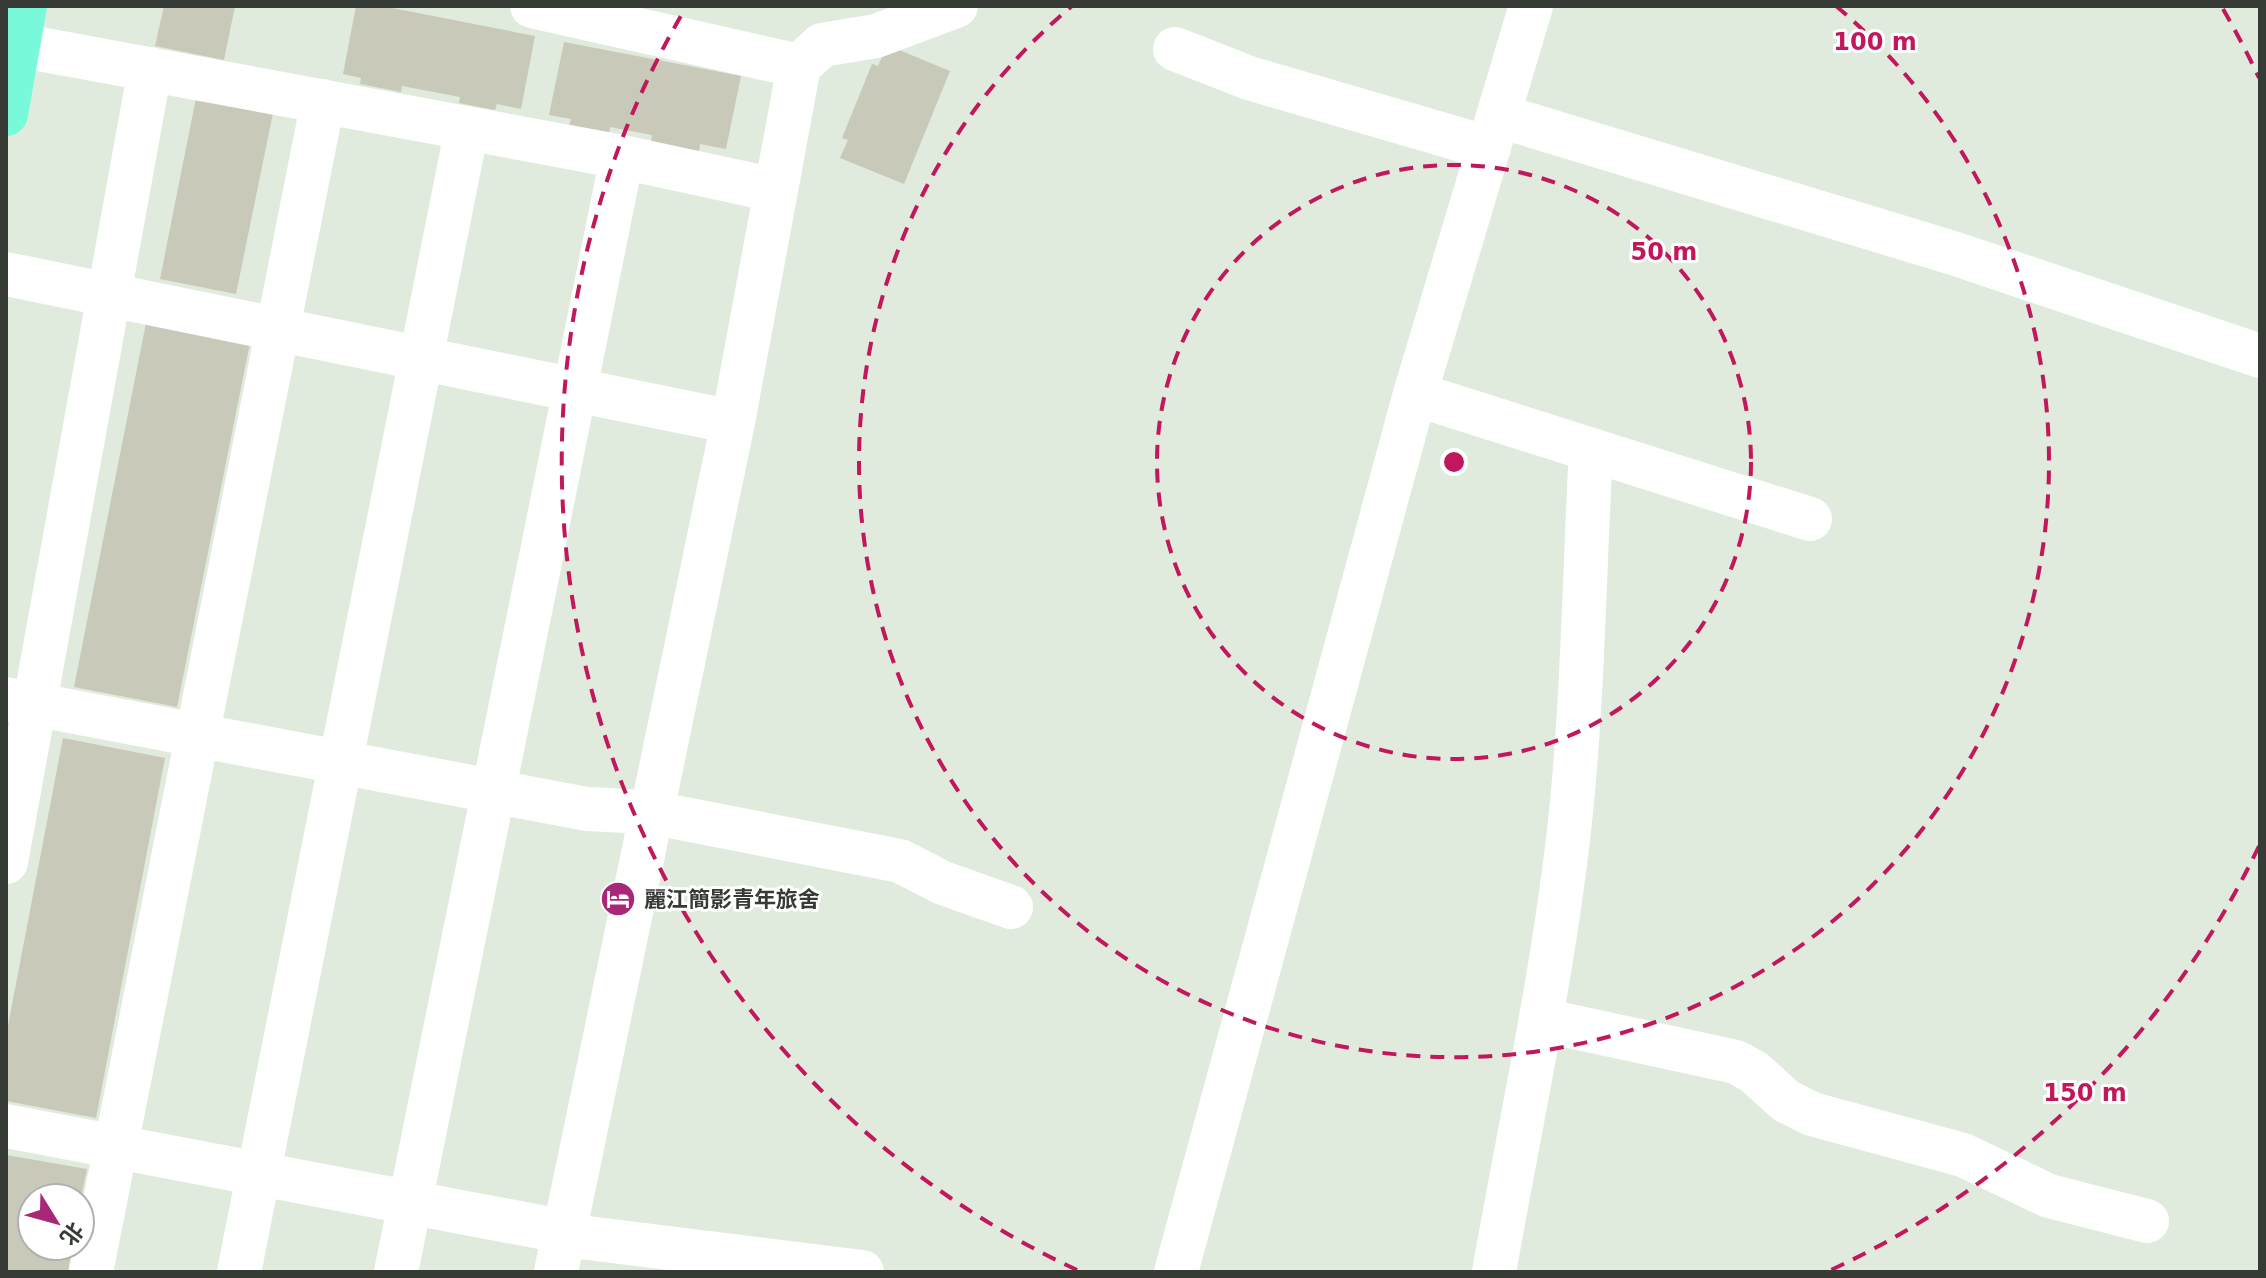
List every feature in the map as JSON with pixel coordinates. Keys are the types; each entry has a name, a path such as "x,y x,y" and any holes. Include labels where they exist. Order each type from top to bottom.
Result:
{"main road":[{"path":"6,114 22,25"}],"street":[{"path":"560,1253 649,812 733,422 799,66 822,45 876,36 956,6"},
{"path":"1176,1272 1415,394 1531,6"},
{"path":"543,7 799,66"},
{"path":"22,25 150,69 622,157 775,190"},
{"path":"1175,49 1249,78 1494,132 1953,253 2260,356"},
{"path":"6,862 21,702 110,295 150,69"},
{"path":"91,1272 323,101"},
{"path":"239,1272 467,128"},
{"path":"396,1272 622,157"},
{"path":"6,274 733,422"},
{"path":"1415,394 1810,519"},
{"path":"1494,1272 1542,1020 1569,828 1579,712 1591,450"},
{"path":"21,702 493,792 587,809 649,812 900,861 943,883 1011,907"},
{"path":"1542,1020 1736,1062 1754,1072 1786,1101 1812,1114 1963,1155 2049,1196 2147,1221"},
{"path":"6,1126 540,1227 560,1253 862,1272"}],"building":[{"path":"164,6 235,6 224,60 155,46"},
{"path":"356,6 382,6 535,36 521,109 497,104 495,110 459,103 460,97 402,86 401,92 360,84 361,78 343,74"},
{"path":"564,42 741,76 726,149 700,144 699,152 651,142 652,135 610,127 609,134 569,127 571,119 549,115"},
{"path":"887,45 950,71 904,184 840,158 848,140 842,138 872,64 878,66"},
{"path":"196,98 273,113 236,294 160,279"},
{"path":"146,323 250,343 177,707 74,687"},
{"path":"63,738 165,758 96,1118 6,1101 6,1036"},
{"path":"6,1155 87,1169 84,1182 16,1182 16,1262 70,1262 68,1272 6,1272"}],"place":[{"name":"麗江簡影青年旅舍","path":"618,899"}]}
